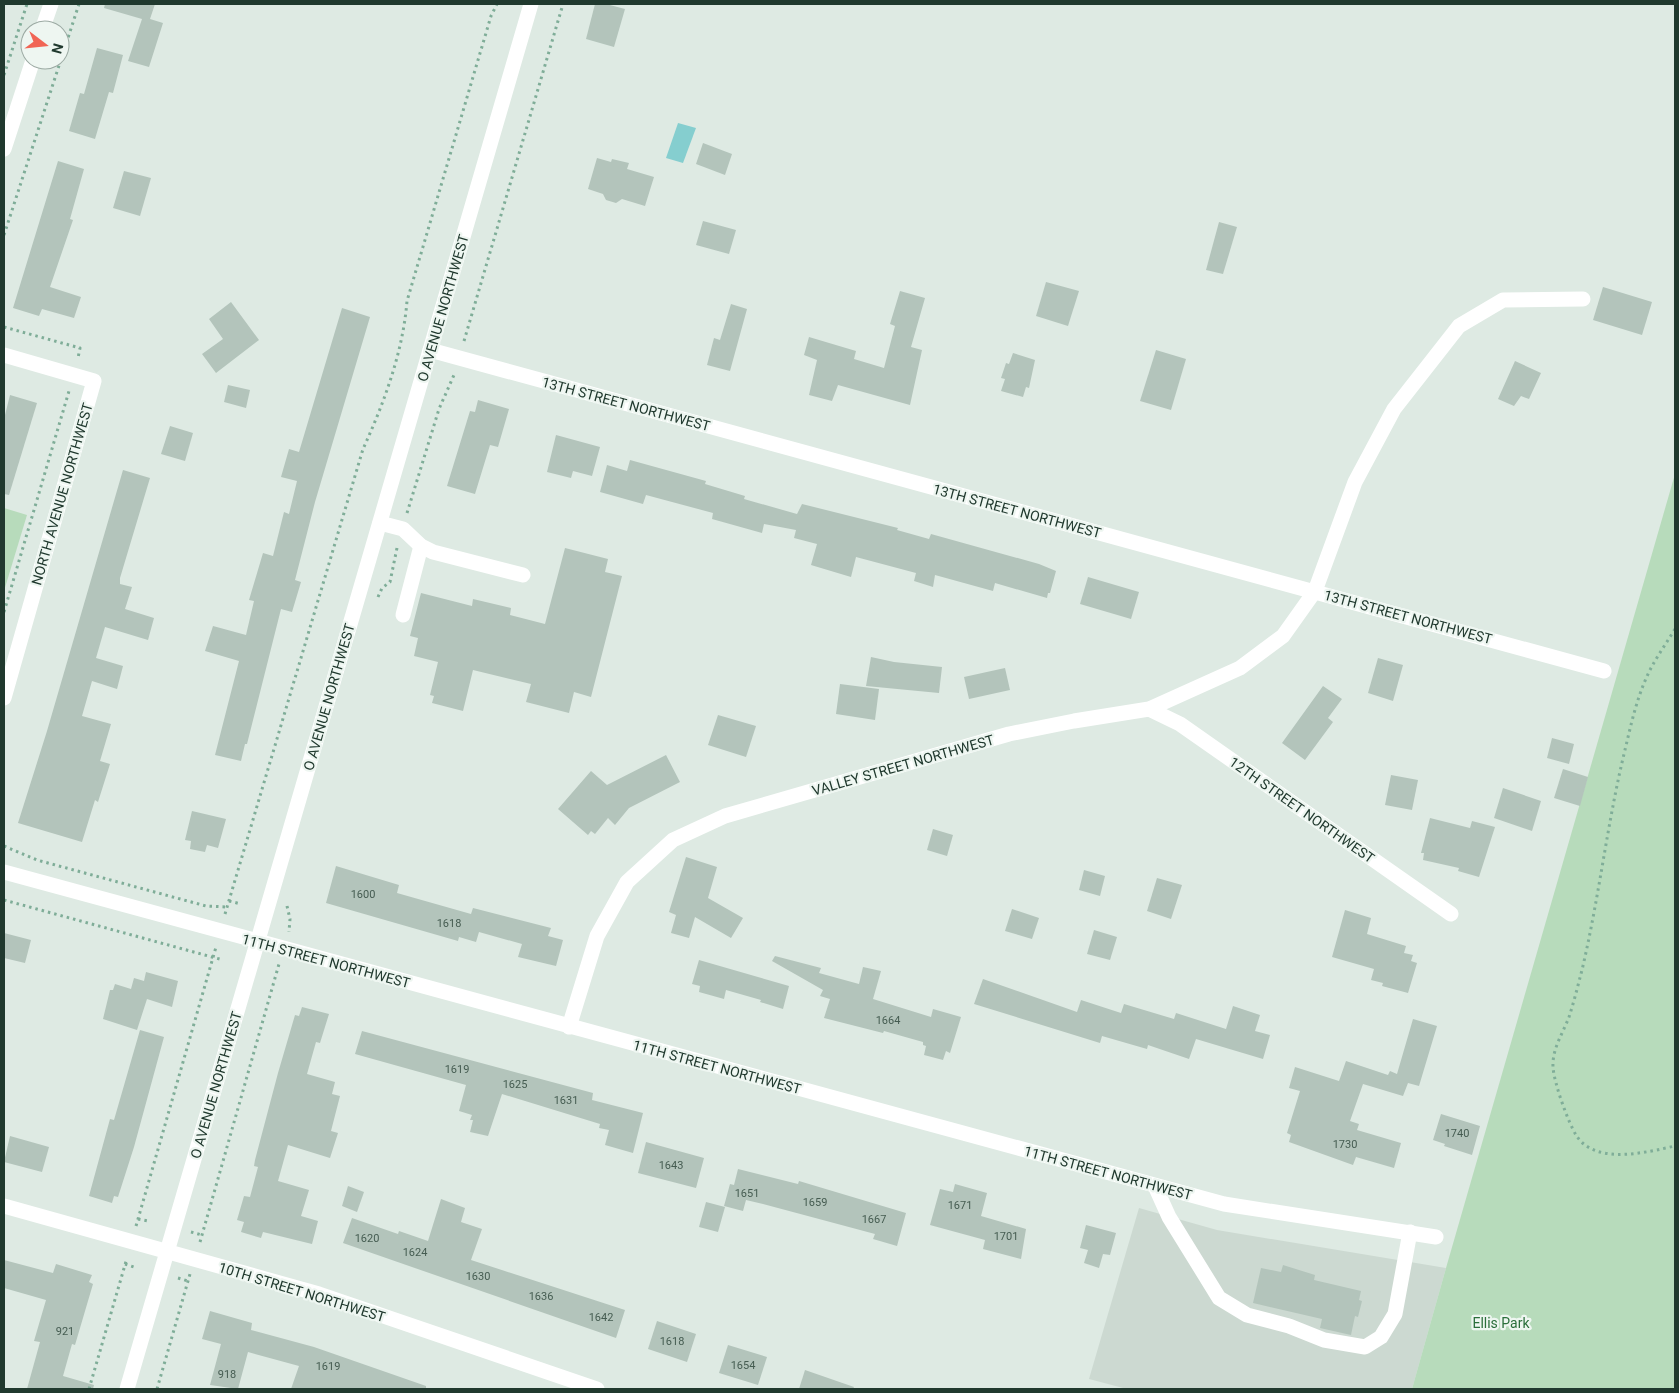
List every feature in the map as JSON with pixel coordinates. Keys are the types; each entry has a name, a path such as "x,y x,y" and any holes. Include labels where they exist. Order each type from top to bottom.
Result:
{"street":[{"path":"45,20 51,4"},
{"name":"O AVENUE NORTHWEST","path":"127,1389 531,4"},
{"path":"4,149 30,70"},
{"name":"VALLEY STREET NORTHWEST","path":"569,1027 597,936 627,882 673,840 725,816 1009,734 1074,720 1149,709 1240,668 1283,636 1315,591 1355,482 1394,409 1459,326 1503,300 1583,299"},
{"name":"13TH STREET NORTHWEST","path":"430,350 1604,671"},
{"name":"NORTH AVENUE NORTHWEST","path":"4,355 94,381 4,698"},
{"path":"380,522 402,530 433,552 523,574"},
{"path":"403,615 422,546"},
{"name":"12TH STREET NORTHWEST","path":"1149,709 1180,724 1451,914"},
{"name":"11TH STREET NORTHWEST","path":"4,872 258,943 1224,1204 1436,1236"},
{"path":"1155,1186 1169,1217 1218,1298 1247,1315 1289,1326 1324,1340 1365,1347 1381,1337 1395,1314 1410,1232"},
{"name":"10TH STREET NORTHWEST","path":"4,1206 319,1294 597,1389"}],"path":[{"path":"4,75 27,4"},
{"path":"4,235 79,4"},
{"path":"224,918 363,449 380,414 405,325 407,301 491,16 497,4"},
{"path":"463,344 562,4"},
{"path":"4,327 80,348 78,359"},
{"path":"377,600 382,588 390,582 402,530 439,409 455,371"},
{"path":"4,612 70,388"},
{"path":"1675,629 1651,668 1635,708 1610,811 1601,876 1582,969 1569,1017 1556,1048 1553,1067 1557,1087 1576,1136 1588,1147 1599,1152 1615,1153 1645,1152 1675,1146"},
{"path":"4,846 47,863 206,906 227,908"},
{"path":"4,900 223,960"},
{"path":"229,901 241,904"},
{"path":"286,903 290,919 288,935"},
{"path":"135,1227 216,947"},
{"path":"199,1245 279,964"},
{"path":"271,974 276,975"},
{"path":"138,1219 148,1221"},
{"path":"191,1232 202,1235"},
{"path":"89,1389 127,1255"},
{"path":"125,1264 134,1267"},
{"path":"157,1389 191,1272"},
{"path":"178,1278 188,1281"}],"shaded area":[{"path":"1139,1208 1217,1230 1446,1268 1412,1389 1127,1389 1089,1379"}],"green space":[{"name":"Ellis Park","path":"1675,474 1675,1389 1412,1389 1446,1268"},
{"path":"4,508 27,515 4,591"}],"water":[{"path":"678,123 696,128 683,163 666,158"}],"building":[{"path":"105,4 155,4 150,19 163,23 149,67 128,61 142,19 104,8"},
{"path":"595,4 606,4 625,9 614,47 586,39"},
{"path":"97,48 123,55 113,93 109,92 95,139 69,131 80,93 84,94"},
{"path":"703,143 732,154 725,175 696,164"},
{"path":"597,158 611,162 612,159 629,163 627,169 654,177 645,206 622,199 616,203 606,200 603,194 588,189"},
{"path":"58,161 84,169 70,219 73,220 50,287 81,297 74,318 42,309 39,316 13,308"},
{"path":"124,171 151,178 140,216 113,208"},
{"path":"703,221 736,230 729,254 696,245"},
{"path":"1219,222 1237,227 1223,274 1206,270"},
{"path":"1046,282 1079,291 1068,326 1036,316"},
{"path":"1603,287 1652,302 1642,335 1593,320"},
{"path":"900,291 925,298 911,347 922,350 910,405 838,385 832,401 809,395 817,360 804,355 809,337 856,351 854,359 884,368 895,326 890,324"},
{"path":"231,302 259,340 216,373 202,354 223,339 209,319"},
{"path":"731,304 747,309 730,371 707,365 714,338 720,340"},
{"path":"342,308 370,317 315,502 295,580 301,582 292,612 281,609 241,761 215,755 239,661 205,651 213,626 246,635 254,601 249,600 263,553 273,556 284,512 289,514 297,481 281,477 289,449 299,452"},
{"path":"1156,350 1186,359 1171,410 1140,401"},
{"path":"1013,353 1035,360 1029,388 1026,387 1023,397 1001,391 1005,379 1001,378 1006,363 1009,364"},
{"path":"1515,361 1541,373 1529,399 1521,396 1514,406 1498,399"},
{"path":"228,385 250,390 246,408 224,402"},
{"path":"10,395 37,403 9,495 4,494 4,419"},
{"path":"478,400 509,409 498,447 490,445 475,494 447,486 470,411 475,412"},
{"path":"170,426 193,433 185,461 161,454"},
{"path":"556,435 600,447 592,476 573,471 571,478 547,472"},
{"path":"630,460 706,481 705,484 745,496 744,499 797,514 802,504 898,528 897,530 929,539 931,534 1039,564 1056,571 1050,593 1048,593 1047,598 995,583 993,591 935,575 933,587 914,581 916,573 856,557 851,577 811,565 817,544 794,538 796,530 764,524 762,533 712,519 713,513 646,495 643,504 600,492 607,465 627,471"},
{"path":"123,470 150,478 120,578 120,584 132,587 125,609 154,618 148,640 105,627 96,658 123,666 117,689 92,681 82,716 111,724 100,761 110,764 98,802 95,800 82,842 18,823 47,731"},
{"path":"565,548 608,559 605,572 622,576 591,697 574,692 569,713 526,702 531,684 473,670 463,711 432,703 434,696 430,695 438,662 414,656 418,638 410,636 421,593 472,606 473,599 511,608 510,615 545,624"},
{"path":"1088,577 1139,592 1131,619 1080,604"},
{"path":"871,657 894,662 942,667 939,693 866,686"},
{"path":"1378,658 1403,665 1393,701 1368,693"},
{"path":"1005,668 1010,690 969,699 964,677"},
{"path":"840,684 879,689 875,720 836,714"},
{"path":"1323,686 1342,699 1328,718 1333,722 1305,760 1282,743"},
{"path":"718,715 756,726 746,757 708,745"},
{"path":"1552,738 1574,744 1569,764 1547,758"},
{"path":"666,755 680,782 629,808 615,825 608,818 595,834 591,831 588,835 558,809 591,771 607,785"},
{"path":"1563,769 1588,777 1580,806 1554,798"},
{"path":"1391,775 1418,780 1412,810 1385,805"},
{"path":"1503,788 1541,801 1532,831 1494,818"},
{"path":"192,811 226,819 218,848 207,845 205,852 190,849 191,841 185,840"},
{"path":"1430,818 1470,828 1472,821 1495,827 1479,877 1458,871 1459,868 1423,860 1424,853 1421,853"},
{"path":"933,829 953,835 947,856 927,850"},
{"path":"686,857 717,867 708,898 743,918 731,938 695,917 689,938 671,933 676,915 669,912"},
{"path":"336,866 399,885 397,893 471,914 473,908 551,928 548,936 563,940 556,966 518,957 522,944 479,932 476,942 459,937 458,941 326,903"},
{"path":"1084,870 1105,876 1100,896 1079,890"},
{"path":"1157,878 1182,885 1171,919 1147,911"},
{"path":"1012,909 1039,918 1032,939 1005,931"},
{"path":"1345,910 1371,918 1367,934 1406,946 1404,953 1413,955 1411,961 1417,963 1408,993 1382,986 1383,983 1371,980 1374,969 1332,957"},
{"path":"1094,930 1117,937 1110,960 1087,954"},
{"path":"4,933 31,940 25,963 4,958"},
{"path":"775,956 821,968 819,973 859,984 863,967 881,971 873,999 931,1017 933,1009 961,1017 950,1053 946,1051 943,1060 924,1055 926,1046 923,1045 923,1042 884,1031 883,1033 824,1018 830,999 820,996 823,990 772,961"},
{"path":"699,960 789,986 783,1009 760,1002 761,1000 726,990 724,999 699,992 700,986 692,984"},
{"path":"146,972 178,981 172,1007 147,999 137,1030 103,1019 110,990 113,990 115,984 131,989 134,978 144,981"},
{"path":"983,979 1077,1012 1081,1000 1121,1013 1124,1004 1174,1019 1176,1013 1226,1029 1233,1006 1260,1015 1255,1031 1270,1035 1263,1059 1196,1039 1189,1059 1148,1045 1147,1049 1102,1036 1100,1043 974,1004"},
{"path":"302,1007 329,1014 320,1043 316,1042 307,1074 335,1082 332,1094 340,1096 331,1131 338,1133 330,1158 288,1145 278,1181 309,1190 301,1216 318,1221 312,1244 263,1232 261,1238 241,1232 244,1222 237,1220 244,1196 250,1197 258,1167 254,1166 255,1160 278,1073 295,1015 299,1016"},
{"path":"1413,1019 1437,1026 1419,1086 1408,1083 1403,1096 1363,1084 1350,1121 1359,1124 1357,1130 1401,1143 1394,1168 1356,1157 1353,1165 1289,1142 1291,1135 1287,1133 1300,1091 1289,1088 1295,1067 1339,1081 1346,1061 1388,1075 1390,1071 1397,1074"},
{"path":"140,1030 164,1037 134,1147 118,1197 114,1196 112,1203 89,1196 110,1119 114,1120"},
{"path":"362,1031 593,1093 592,1100 643,1113 633,1153 605,1145 609,1130 599,1128 600,1124 502,1094 488,1136 470,1132 473,1120 470,1120 472,1115 459,1111 466,1085 355,1054"},
{"path":"1441,1114 1480,1126 1472,1155 1444,1146 1445,1144 1433,1140"},
{"path":"10,1136 49,1147 42,1172 4,1162"},
{"path":"646,1142 704,1158 696,1188 638,1173"},
{"path":"738,1169 798,1184 799,1181 906,1213 897,1246 873,1239 875,1234 746,1200 743,1211 724,1206 730,1184 734,1185"},
{"path":"955,1184 987,1193 981,1216 1026,1229 1021,1259 983,1249 985,1240 930,1225 940,1189 953,1192"},
{"path":"348,1186 364,1192 357,1212 342,1206"},
{"path":"441,1199 465,1208 461,1222 482,1229 471,1260 625,1310 616,1338 343,1243 352,1218 398,1234 399,1231 428,1241"},
{"path":"706,1202 725,1207 718,1232 699,1227"},
{"path":"1086,1225 1116,1233 1110,1255 1103,1254 1099,1268 1084,1263 1088,1250 1080,1248"},
{"path":"4,1260 53,1273 56,1264 92,1275 89,1282 93,1284 75,1345 72,1344 63,1376 94,1385 93,1389 27,1389 40,1342 34,1341 46,1300 4,1288"},
{"path":"1283,1265 1315,1275 1314,1280 1361,1291 1359,1300 1362,1301 1358,1317 1355,1316 1351,1335 1320,1328 1322,1319 1253,1303 1261,1268 1281,1272"},
{"path":"210,1311 252,1323 251,1330 314,1347 426,1386 426,1389 291,1389 299,1366 248,1352 238,1389 210,1385 221,1344 202,1339"},
{"path":"657,1321 696,1334 687,1362 648,1349"},
{"path":"728,1345 767,1357 758,1385 719,1373"},
{"path":"805,1370 854,1387 853,1389 799,1389"}]}
